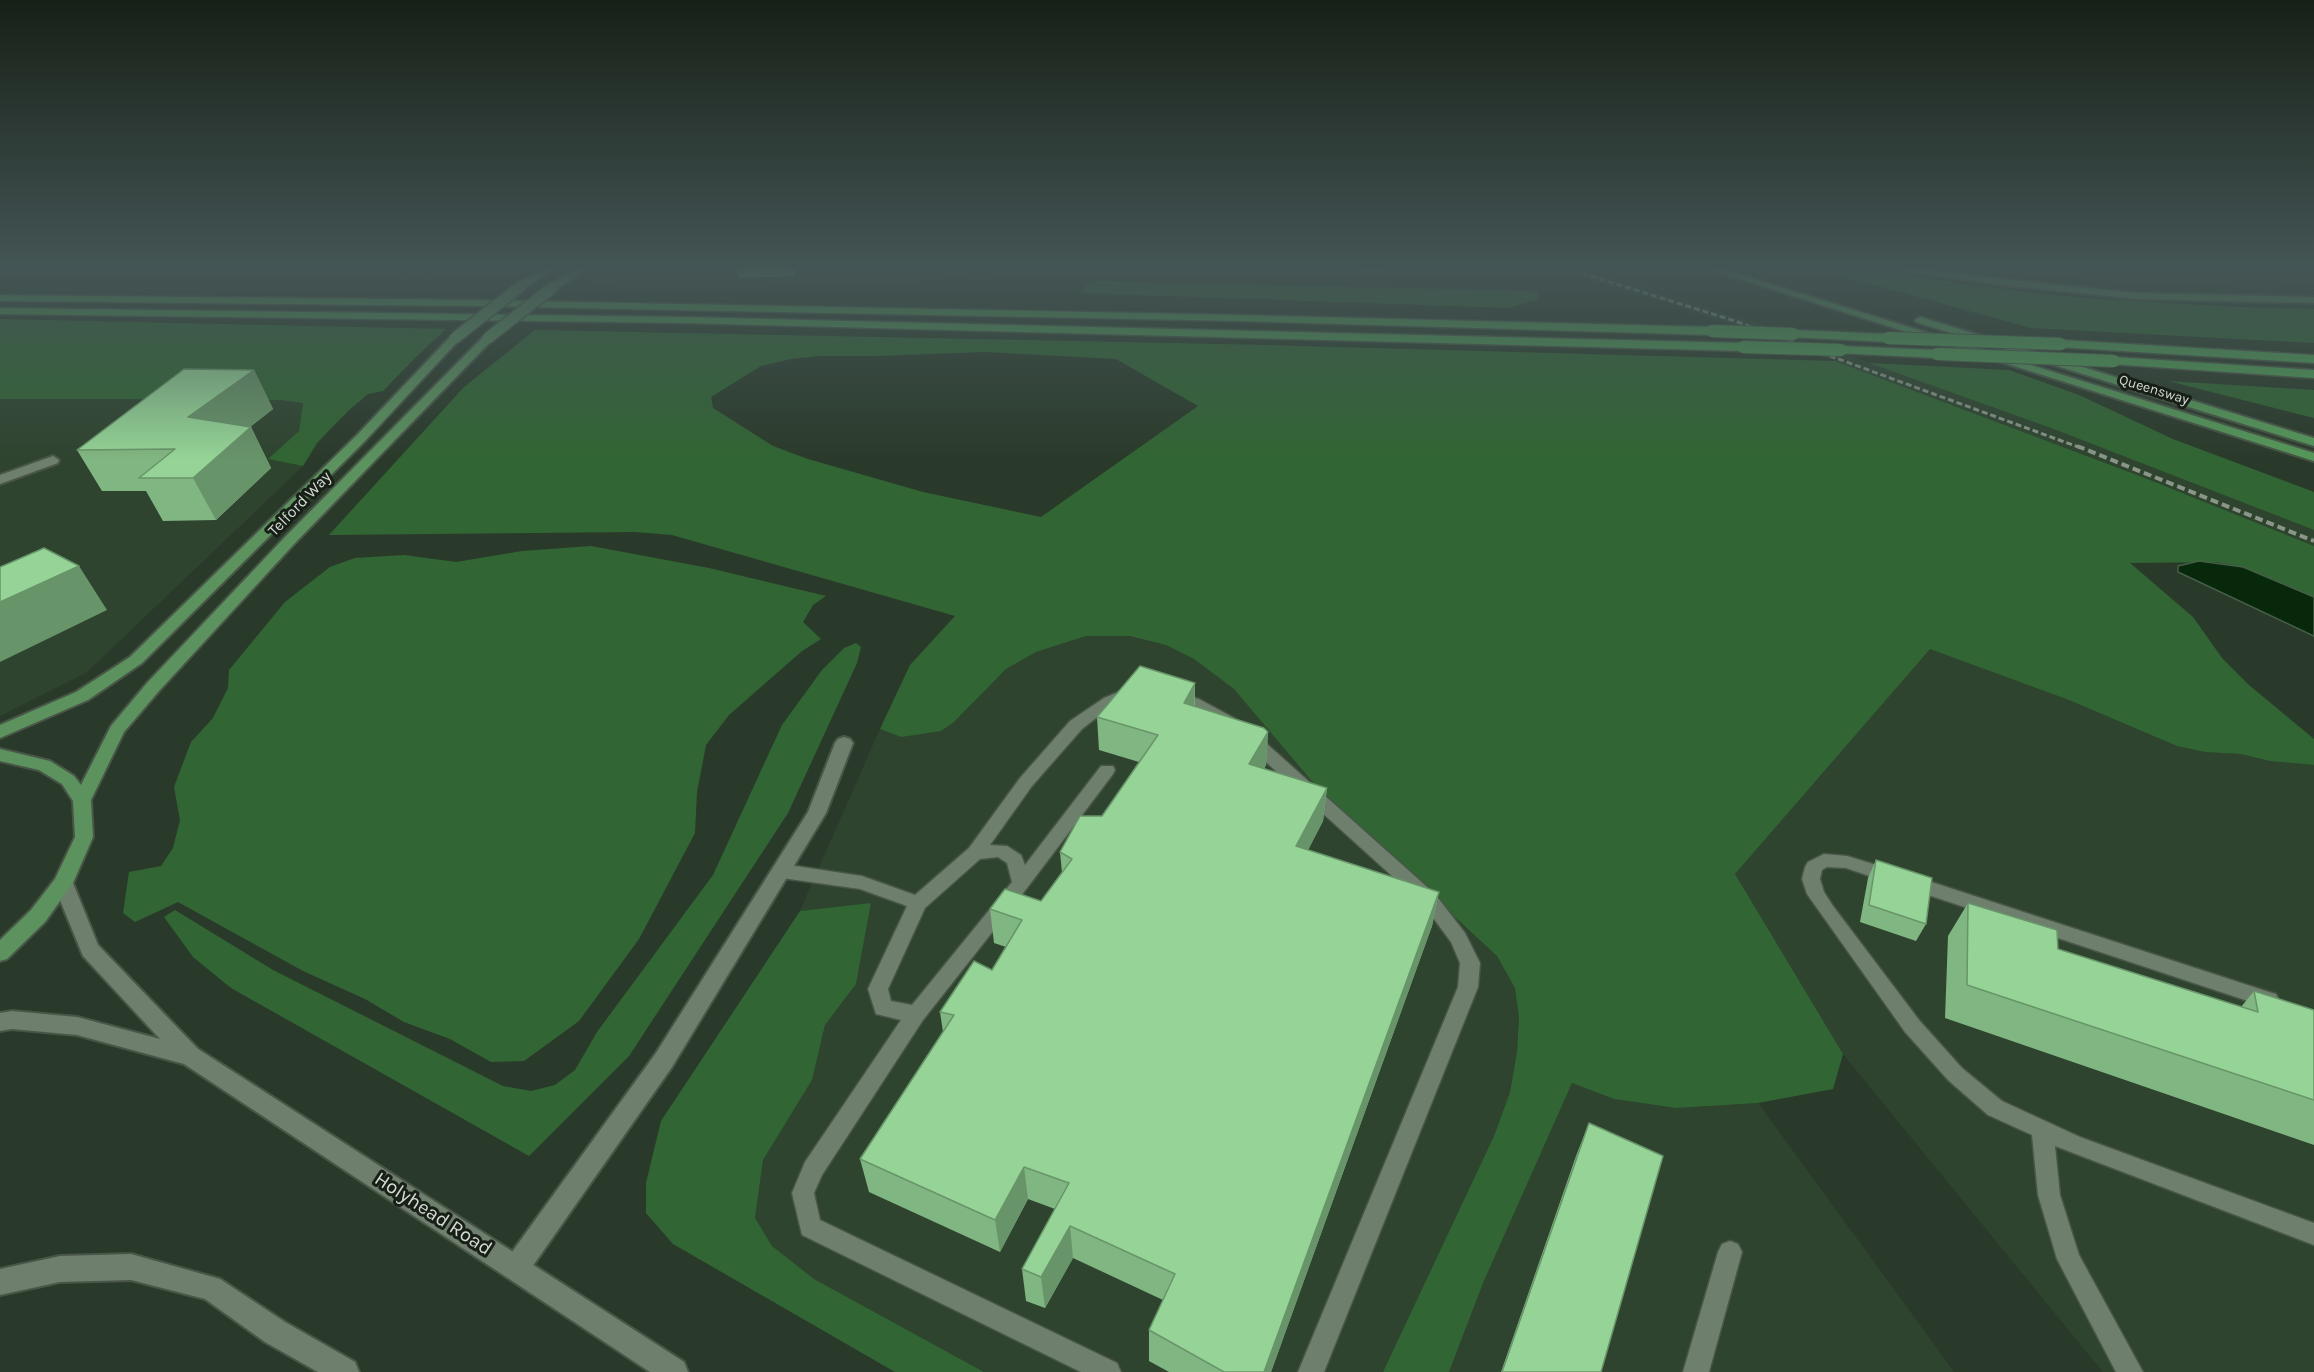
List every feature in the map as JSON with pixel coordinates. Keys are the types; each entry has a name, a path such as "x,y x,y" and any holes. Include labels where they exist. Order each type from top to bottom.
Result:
{"highway":[{"path":"1156,332 1841,350 2114,361 2314,374"},
{"path":"1740,332 2061,344 2314,359"},
{"name":"Queensway","path":"1915,332 2314,457"},
{"name":"Queensway","path":"1958,332 2314,442"}],"main road":[{"name":"Telford Way","path":"0,732 82,696 136,660 361,438 463,332"},
{"name":"Telford Way","path":"82,800 117,730 153,687 290,540 496,332"},
{"path":"0,480 53,460"},
{"path":"516,1268 664,1060 817,813 844,743"},
{"path":"0,755 44,765 68,780 82,800 84,837 63,883 38,916 0,953"},
{"name":"Holyhead Road","path":"63,883 90,950 190,1056 674,1372"},
{"name":"Holyhead Road","path":"0,1022 12,1020 77,1026 190,1056"},
{"path":"0,1282 60,1269 130,1267 177,1279 211,1288 275,1332 345,1372"}],"lane":[{"path":"915,1014 882,1008 878,989 918,903 975,853 1026,782 1076,725 1109,701 1138,689 1194,702 1238,727 1428,899 1458,938 1470,963 1468,987 1311,1372"},
{"path":"1107,770 1021,883 915,1014 813,1169 803,1192 810,1227 1108,1372"},
{"path":"975,853 1001,850 1015,860 1021,883"},
{"path":"2291,1007 1847,862 1824,860 1814,867 1810,879 1816,894 1912,1026 1955,1074 1995,1108 2073,1144 2314,1234"},
{"path":"782,871 862,883 918,903"},
{"path":"2042,1130 2049,1196 2069,1259 2130,1372"},
{"path":"1696,1372 1730,1252"}],"shaded area":[{"path":"0,332 443,332 383,391 368,394 348,411 317,443 303,466 268,459 299,431 303,403 279,400 203,402 135,399 0,399"},
{"path":"532,332 1266,345 1835,361 2145,478 2314,546 2314,597 2243,567 2216,562 2130,563 2193,617 2222,658 2249,685 2314,739 2314,765 2270,761 2241,754 2205,752 2177,746 2069,700 1930,649 1735,874 1843,1054 1833,1089 1758,1103 1676,1108 1614,1099 1572,1083 1483,1283 1449,1372 1383,1372 1494,1136 1510,1092 1517,1052 1519,1018 1515,988 1497,956 1326,798 1234,689 1194,659 1166,645 1130,636 1086,636 1036,652 1006,669 954,722 941,731 901,737 880,729 910,665 955,616 672,535 635,532 329,535 464,387","holes":["985,352 1116,359 1198,406 1041,517 923,492 808,459 773,446 713,408 711,397 761,366 791,359 819,356"]},
{"path":"1751,332 1783,332 2051,428 2314,530 2314,546 2145,478 1835,361"},
{"path":"2107,332 2314,332 2314,343"},
{"path":"1869,363 2009,370 2079,395 2173,439 2314,492 2314,530 2051,428"},
{"path":"2168,381 2314,390 2314,418"},
{"path":"0,399 135,399 203,402 279,400 303,403 299,431 269,459 303,466 87,672 0,716"},
{"path":"591,546 709,568 826,596 813,605 803,622 821,639 802,651 729,715 706,745 697,792 695,833 639,939 579,1021 524,1061 491,1062 450,1039 404,1022 365,999 303,971 178,902 135,922 123,913 129,872 161,866 173,848 180,820 174,787 191,742 213,718 228,688 229,670 285,602 330,567 355,558 404,555 456,562 522,551"},
{"path":"2199,561 2243,567 2314,597 2314,636 2178,572 2178,566"},
{"path":"1086,636 1130,636 1166,645 1194,659 1234,689 1326,798 1497,956 1515,988 1519,1018 1517,1052 1510,1092 1494,1136 1383,1372 984,1372 814,1279 772,1246 755,1218 763,1160 812,1080 825,1025 856,984 871,903 800,911 880,729 901,737 954,722 1006,669 1036,652"},
{"path":"856,643 861,647 857,663 788,813 629,1056 529,1156 231,988 193,957 164,917 175,910 273,970 503,1086 531,1091 555,1085 575,1070 597,1032 713,875 782,725 822,670 844,648"},
{"path":"1930,648 2069,700 2177,746 2205,752 2241,754 2270,761 2314,765 2314,1372 2103,1372 1843,1054 1735,874"},
{"path":"871,903 856,984 825,1025 812,1080 763,1160 755,1218 772,1246 814,1279 984,1372 895,1372 673,1244 646,1213 646,1183 661,1121 800,911"},
{"path":"1572,1083 1614,1099 1676,1108 1758,1103 1954,1372 1449,1372 1483,1283"}],"building":[{"path":"184,369 254,370 188,417 251,427 193,478 139,478 175,449 77,450"},
{"path":"44,548 79,566 0,602 0,567"},
{"path":"1140,666 1195,683 1184,703 1264,728 1268,732 1249,764 1327,788 1296,846 1439,892 1264,1372 1224,1372 1149,1330 1175,1274 1070,1226 1041,1277 1022,1269 1069,1183 1024,1167 995,1220 860,1159 954,1015 940,1012 974,961 992,970 1022,920 990,909 1005,889 1041,901 1072,859 1060,852 1080,816 1102,816 1158,735 1097,717"},
{"path":"1876,860 1932,878 1926,924 1869,905"},
{"path":"1968,903 2057,930 2058,949 2258,1012 2254,991 2314,1010 2314,1100 1967,985"},
{"path":"1589,1123 1663,1156 1601,1372 1502,1372"}],"railway":[{"path":"1765,332 2081,448"},
{"path":"2077,446 2314,541"}]}
